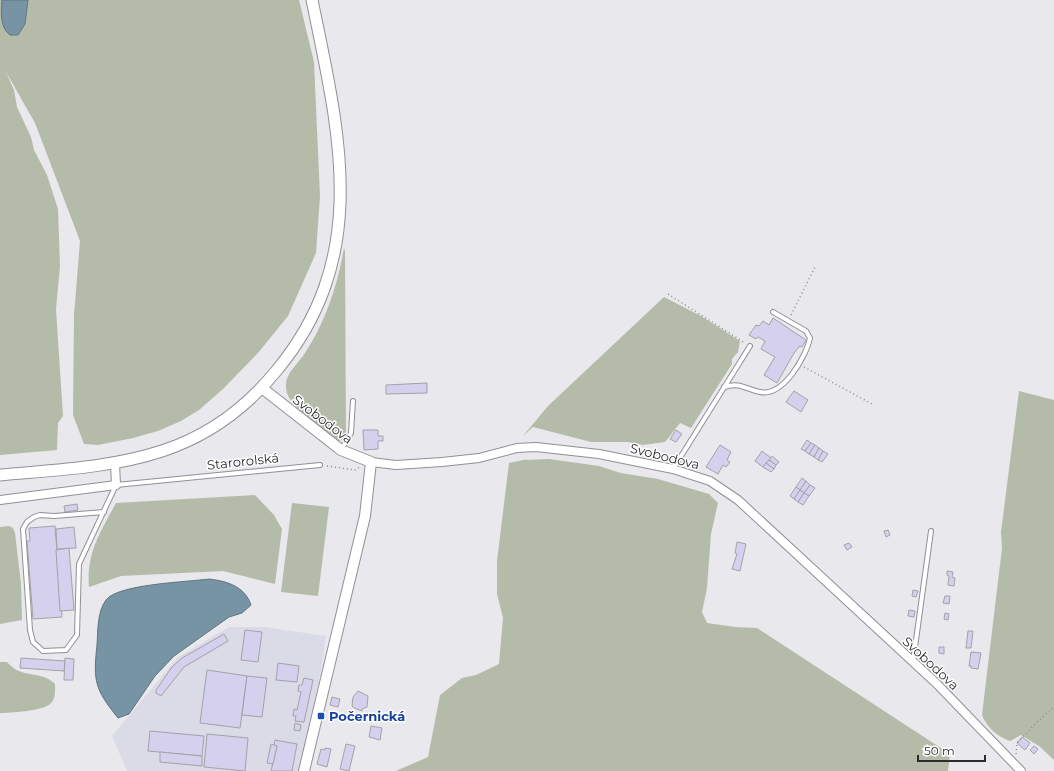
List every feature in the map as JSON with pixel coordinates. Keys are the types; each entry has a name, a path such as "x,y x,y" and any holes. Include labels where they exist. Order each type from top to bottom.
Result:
{"main road":[{"path":"0,475 115,463 150,455 191,439 226,418 262,388 293,350 312,319 327,282 333,263 340,224 341,190 336,135 312,0"}],"street":[{"name":"Svobodova","path":"262,388 341,450 371,462 396,465 442,462 479,458 517,448 536,447 599,454 673,469 710,481 738,500 936,683 1017,770"},
{"path":"304,771 365,516 371,462"},
{"path":"115,463 116,485"},
{"name":"Starorolská","path":"0,500 116,485"}],"lane":[{"path":"724,387 734,384 760,392 771,392 780,387 799,364 808,348 810,338 806,331 773,312"},
{"path":"673,469 750,346"},
{"path":"341,450 351,433 352,401"},
{"name":"Starorolská","path":"116,485 320,465"},
{"path":"104,512 54,516 40,515 27,522 23,529 30,630 33,642 43,651 66,650 77,635 80,564 104,512 116,485"},
{"path":"913,663 931,531"}],"path":[{"path":"788,320 815,267"},
{"path":"668,294 750,346"},
{"path":"799,364 872,404"},
{"path":"320,465 355,470 371,462"},
{"path":"1017,770 1017,743 1054,707"}],"shaded area":[{"path":"229,627 265,627 326,636 321,670 300,771 127,771 112,736 178,657"}],"green space":[{"path":"0,0 2,0 1,11 25,24 28,0 299,0 314,62 320,196 316,253 288,316 258,353 223,389 199,410 181,421 158,431 98,445 84,444 73,415 74,315 80,241 35,123 6,72 14,90 17,107 31,137 34,150 47,175 58,209 60,266 56,309 63,416 58,423 57,450 0,455"},
{"path":"344,248 346,433 343,439 339,441 302,413 290,400 287,393 286,381 305,353 325,316 338,275"},
{"path":"664,297 701,316 740,341 738,352 732,359 732,364 691,428 680,423 665,442 643,445 628,442 591,442 533,427 523,436 548,406"},
{"path":"1019,391 1054,400 1054,760 1039,746 1021,735 1010,741 1001,737 990,728 982,715 1002,548 1001,532"},
{"path":"549,459 599,466 621,473 658,479 709,494 718,503 711,534 707,588 702,612 707,623 757,628 950,754 948,771 396,771 428,757 440,695 462,678 476,675 499,664 503,618 497,594 497,561 509,463 523,460"},
{"path":"255,495 274,515 282,529 275,584 223,571 121,576 89,587 92,553 100,533 116,503"},
{"path":"292,503 329,507 318,596 281,592"},
{"path":"9,526 13,528 15,533 21,584 22,620 0,624 0,527"},
{"path":"0,662 7,662 19,671 49,679 55,684 55,695 52,702 46,706 33,710 0,713"}],"water":[{"path":"2,0 28,0 25,24 18,35 10,35 4,28 1,15"},
{"path":"209,579 222,581 240,589 251,605 242,613 229,617 174,656 155,676 129,714 118,718 104,700 100,692 97,684 95,668 98,622 101,610 106,600 124,590 138,587"}],"building":[{"path":"773,318 806,340 802,347 800,346 794,353 777,383 764,375 775,357 761,349 765,341 758,337 756,339 749,335 756,325 759,326 763,321 769,325"},
{"path":"427,383 427,393 386,394 386,385"},
{"path":"794,391 808,400 801,412 786,402"},
{"path":"363,430 378,430 378,436 383,436 383,441 378,441 378,449 364,450"},
{"path":"676,430 682,434 676,442 670,439"},
{"path":"807,440 811,443 805,451 801,449"},
{"path":"811,443 815,445 809,454 805,451"},
{"path":"720,445 731,452 727,460 730,462 726,467 723,465 718,474 706,467"},
{"path":"815,445 819,448 814,457 809,454"},
{"path":"819,448 823,451 818,460 814,457"},
{"path":"762,451 771,458 763,467 755,461"},
{"path":"823,451 828,454 822,462 818,460"},
{"path":"772,456 779,462 776,465 769,460"},
{"path":"769,460 776,465 774,469 766,463"},
{"path":"766,463 774,469 771,472 763,467"},
{"path":"802,478 806,481 800,490 796,487"},
{"path":"806,481 810,485 804,493 800,490"},
{"path":"810,485 815,488 809,496 804,493"},
{"path":"796,487 800,490 794,499 790,496"},
{"path":"800,490 804,493 798,502 794,499"},
{"path":"804,493 809,496 803,505 798,502"},
{"path":"77,504 78,510 65,512 64,506"},
{"path":"55,526 62,617 33,619 27,541 30,541 29,528"},
{"path":"74,527 76,548 57,549 56,529"},
{"path":"888,530 890,535 886,537 884,531"},
{"path":"737,542 746,544 740,571 732,569 737,554 735,553"},
{"path":"849,543 852,547 847,550 844,545"},
{"path":"69,548 74,610 60,611 56,550"},
{"path":"947,571 953,572 952,577 955,578 954,586 948,585 949,576 947,575"},
{"path":"913,590 918,591 916,597 912,596"},
{"path":"945,596 950,596 949,604 943,603"},
{"path":"909,610 915,611 914,617 908,616"},
{"path":"945,613 949,614 948,620 944,619"},
{"path":"245,630 262,632 258,662 241,660"},
{"path":"968,631 973,631 971,648 966,648"},
{"path":"224,634 228,641 184,667 161,696 156,693 156,690 172,667 182,658"},
{"path":"939,647 944,647 944,654 939,653"},
{"path":"971,652 981,653 978,669 971,668 971,666 969,666"},
{"path":"21,658 65,661 64,671 20,668"},
{"path":"65,658 74,659 73,680 64,680"},
{"path":"278,663 299,666 297,682 276,680"},
{"path":"207,670 247,676 240,728 200,723"},
{"path":"247,676 267,678 262,717 242,715"},
{"path":"304,678 313,680 304,722 295,721 296,716 293,716 294,709 297,710 301,692 298,691 299,685 302,685"},
{"path":"358,691 368,696 367,707 362,709 362,711 352,706 353,697"},
{"path":"332,697 340,699 338,707 330,705"},
{"path":"295,723 301,725 300,731 294,730"},
{"path":"371,726 382,728 380,740 369,737"},
{"path":"150,731 204,736 202,756 148,751"},
{"path":"207,734 248,738 245,771 204,767"},
{"path":"1022,737 1030,743 1025,750 1017,743"},
{"path":"275,740 297,744 292,771 271,771 277,746 274,745"},
{"path":"271,744 277,746 273,764 267,763"},
{"path":"346,744 355,746 349,771 340,769"},
{"path":"1034,746 1038,749 1034,754 1030,750"},
{"path":"325,748 331,749 327,767 317,764 321,749 325,750"},
{"path":"160,752 202,756 202,766 160,762"}],"place":[{"name":"Počernická","path":"321,716"}]}
